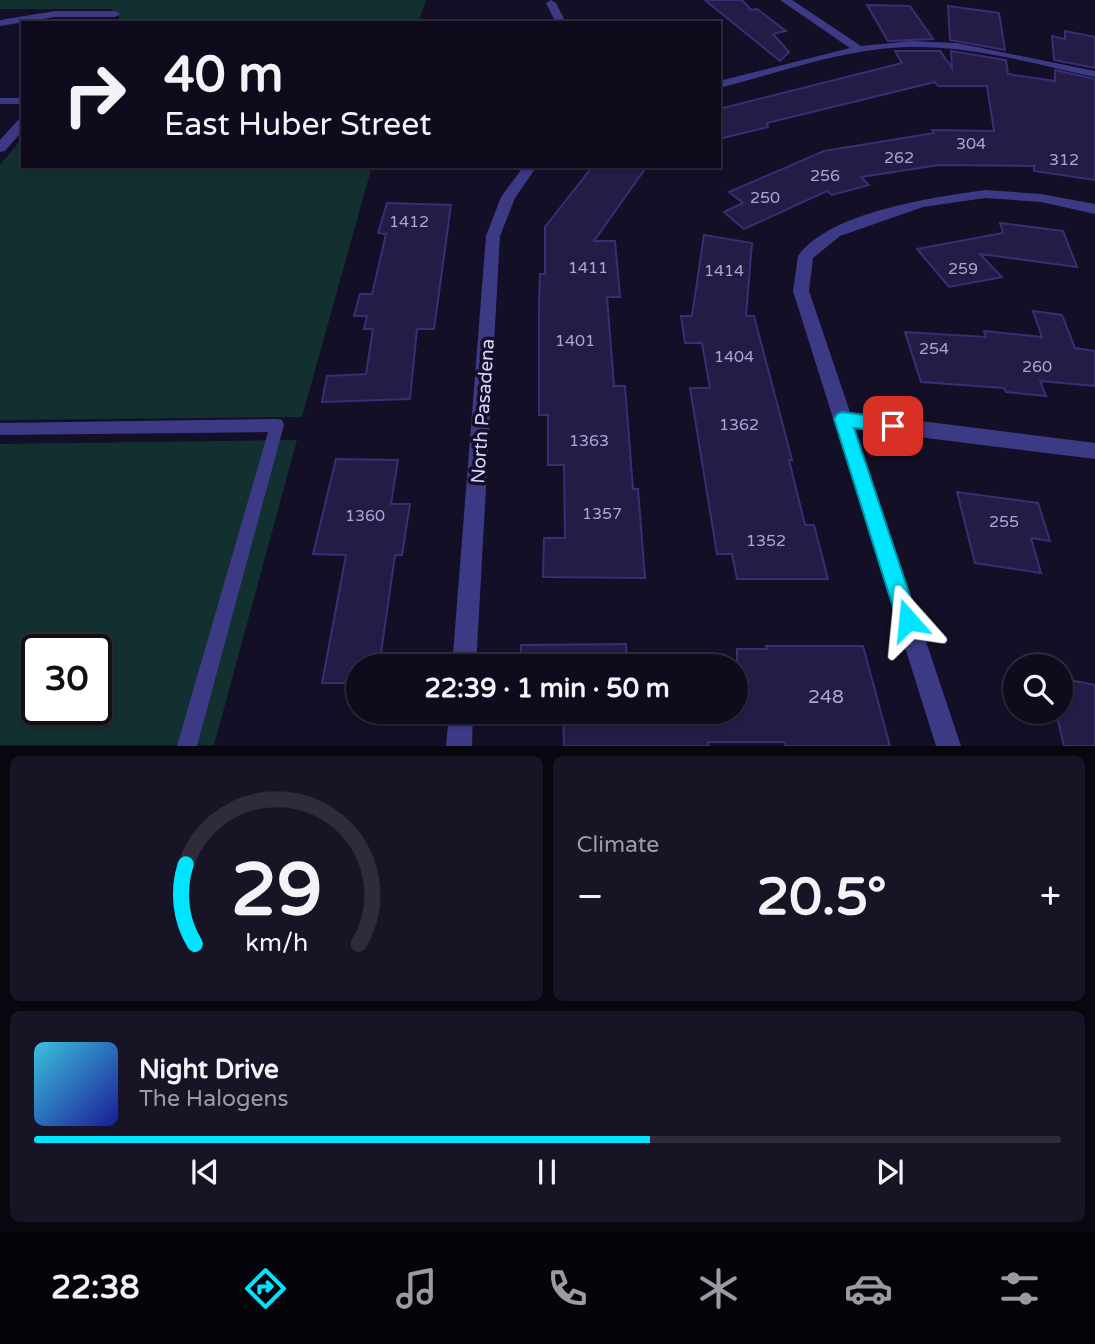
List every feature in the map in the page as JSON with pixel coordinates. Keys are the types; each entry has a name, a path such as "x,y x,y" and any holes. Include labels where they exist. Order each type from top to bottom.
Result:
{"street":[{"path":"785,0 859,49"},
{"path":"551,3 560,21"},
{"path":"0,23 55,14 111,18"},
{"path":"721,84 859,49 912,44 962,47 1095,74"},
{"path":"0,148 21,124"},
{"name":"North Pasadena","path":"465,654 494,236 508,197 530,168"},
{"path":"949,746 801,291 806,256 835,232 921,203 985,194 1041,198 1095,209"},
{"path":"842,419 1095,452"},
{"path":"459,746 460,724"}],"lane":[{"path":"0,101 21,101"},
{"path":"0,429 277,425 187,746"}],"green space":[{"path":"0,0 426,0 419,21 118,21 119,14 111,9 0,9"},
{"path":"21,139 21,168 371,168 302,417 0,420 0,165"},
{"path":"297,440 214,745 0,745 0,444"}],"building":[{"path":"705,0 742,0 751,10 757,9 786,31 773,34 789,52 780,61"},
{"path":"867,5 910,6 933,39 888,41"},
{"path":"948,6 999,13 1005,50 950,40"},
{"path":"1065,31 1095,37 1095,68 1054,60 1052,36 1065,39"},
{"path":"895,51 940,51 952,68 951,51 1006,60 1008,74 1055,81 1055,70 1095,79 1095,180 1034,171 1034,166 939,165 861,177 869,185 832,195 827,191 744,229 724,212 743,203 729,192 824,151 934,133 932,130 994,131 987,86 938,86 935,82 767,123 768,127 721,139 721,108 902,63"},
{"path":"591,168 646,168 594,241 615,241 620,297 607,297 614,386 625,386 633,489 638,489 645,578 543,577 544,538 565,538 564,465 548,465 548,415 539,415 540,274 545,274 545,227"},
{"path":"387,203 451,205 434,329 417,329 410,399 322,402 327,376 366,374 373,329 364,329 367,316 354,316 360,294 372,294 386,234 378,233"},
{"path":"1000,223 1063,231 1077,267 980,254 1002,277 949,287 917,249 1003,233"},
{"path":"704,235 752,243 746,316 754,316 792,460 789,460 805,525 814,525 828,579 737,579 732,554 717,554 690,388 710,388 702,343 685,343 681,316 692,316"},
{"path":"1033,311 1062,315 1075,348 1095,351 1095,386 1040,381 1046,396 1006,392 1004,388 921,382 905,332 986,337 984,331 1042,337"},
{"path":"336,459 398,460 391,504 410,504 402,555 395,555 381,654 346,654 346,683 322,683 346,555 313,554"},
{"path":"957,492 1038,503 1050,541 1031,538 1041,573 975,563"},
{"path":"626,644 627,654 521,654 521,645"},
{"path":"766,646 863,646 890,746 785,746 784,742 708,742 709,746 564,746 563,724 748,724 748,654 737,654 737,649 767,649"},
{"path":"1073,681 1095,685 1095,746 1064,746 1059,724 1073,724"}],"route":[{"path":"893,426 842,419 908,620"}]}
